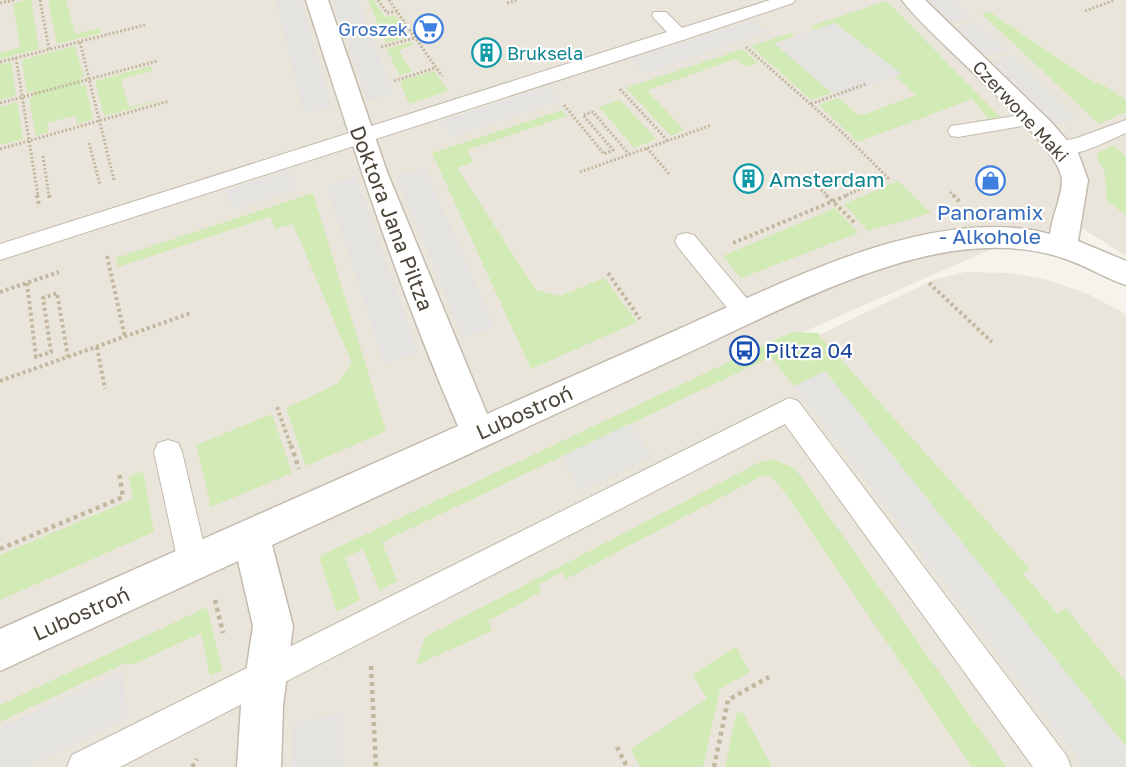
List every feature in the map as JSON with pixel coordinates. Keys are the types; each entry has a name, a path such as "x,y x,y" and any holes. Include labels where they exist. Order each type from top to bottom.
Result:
{"street":[{"name":"Doktora Jana Piltza","path":"317,0 361,136 455,381 478,432"},
{"name":"Czerwone Maki","path":"913,0 1062,148 1072,165 1075,180 1062,247"},
{"name":"Lubostroń","path":"0,650 478,432 819,280 896,253 929,244 976,236 1001,235 1028,238 1062,247"},
{"path":"1062,247 1103,261 1126,274"},
{"path":"251,536 273,626 262,706 259,767"}],"lane":[{"path":"0,252 788,0"},
{"path":"660,16 680,35"},
{"path":"958,131 1033,119"},
{"path":"1062,148 1081,144 1126,126"},
{"path":"686,241 745,313"},
{"path":"84,767 789,409 1054,767"},
{"path":"168,452 194,562"}],"path":[{"path":"0,3 15,0"},
{"path":"40,0 49,50"},
{"path":"378,0 387,14 397,11"},
{"path":"389,0 435,68 394,81"},
{"path":"507,3 518,0"},
{"path":"1085,11 1113,0"},
{"path":"0,62 145,26"},
{"path":"381,47 415,38"},
{"path":"80,42 110,158 114,184"},
{"path":"726,236 732,244 888,178 812,104 743,45"},
{"path":"16,58 40,207"},
{"path":"0,103 157,61"},
{"path":"812,104 866,84"},
{"path":"618,87 668,141"},
{"path":"0,150 169,101"},
{"path":"563,105 604,154 613,150 583,115 593,112 629,154"},
{"path":"580,172 712,125"},
{"path":"89,143 101,186"},
{"path":"647,148 670,175"},
{"path":"818,187 854,222"},
{"path":"950,192 962,204"},
{"path":"107,256 125,337"},
{"path":"608,273 639,317"},
{"path":"924,278 992,342"},
{"path":"27,283 36,357 51,352 43,298 57,293 68,357"},
{"path":"0,381 191,313"},
{"path":"97,347 105,389"},
{"path":"278,407 296,460"},
{"path":"0,549 123,497 119,472"},
{"path":"213,593 226,643"},
{"path":"371,656 376,767"},
{"path":"714,767 728,700 770,677"},
{"path":"616,747 627,767"}],"shaded area":[{"path":"0,0 1126,0 1126,256 1075,224 1016,238 799,334 821,334 933,280 965,272 1011,273 1048,280 1088,294 1126,314 1126,767 0,767"},
{"path":"275,0 301,0 332,107 304,113"},
{"path":"332,0 358,0 394,95 367,101"},
{"path":"929,0 954,0 973,17 951,22"},
{"path":"754,20 769,32 644,74 631,59"},
{"path":"835,23 902,74 838,98 774,43"},
{"path":"978,23 1009,51 986,55 957,27"},
{"path":"1014,56 1079,119 1055,124 992,60"},
{"path":"550,86 562,100 451,137 440,121"},
{"path":"425,168 495,327 463,338 396,176"},
{"path":"289,170 298,189 232,210 225,191"},
{"path":"356,176 418,353 384,364 326,185"},
{"path":"825,371 1126,747 1126,767 1084,767 794,386"},
{"path":"631,423 652,456 580,491 561,457"},
{"path":"122,671 128,717 27,767 0,767 0,728"},
{"path":"342,713 343,767 292,767 292,723"}],"green space":[{"path":"31,0 39,49 0,59 0,53 20,47 13,4"},
{"path":"48,0 66,0 75,34 100,28 101,33 57,44"},
{"path":"368,0 373,0 385,17 395,15 409,37 386,43"},
{"path":"887,1 1000,117 988,119 972,99 858,142 819,105 838,98 860,116 916,95 835,23 815,30 811,26"},
{"path":"990,12 1095,83 1099,82 1126,100 1126,112 1099,124 982,14"},
{"path":"791,33 795,37 775,44 832,93 811,100 751,46"},
{"path":"412,42 414,45 399,50 412,72 399,75 387,49"},
{"path":"75,46 84,78 79,77 81,84 79,87 85,84 93,119 78,124 76,115 47,123 48,132 36,136 29,99 34,97 33,90 36,85 31,92 27,93 22,60"},
{"path":"743,49 758,63 746,67 736,59 647,90 684,130 671,136 626,88"},
{"path":"11,62 16,96 0,100 0,65"},
{"path":"151,66 152,71 121,79 129,107 166,99 104,116 95,81"},
{"path":"434,71 448,91 409,104 400,81"},
{"path":"620,100 656,139 634,148 599,107"},
{"path":"17,102 23,139 0,145 0,107"},
{"path":"562,110 567,116 467,150 473,162 457,168 536,290 560,296 604,278 637,322 531,369 432,153"},
{"path":"1114,145 1126,157 1126,215 1107,201 1105,173 1097,156 1097,153"},
{"path":"898,181 931,213 868,231 844,204"},
{"path":"313,193 386,431 306,466 286,408 337,384 352,363 293,224 275,229 270,217 118,267 116,258"},
{"path":"835,208 858,233 741,278 723,256"},
{"path":"792,332 817,333 1030,569 1023,574 1058,614 1066,608 1126,682 1126,747 825,372 794,386 771,357 382,542 397,581 380,591 363,549 345,558 360,600 337,612 320,560 322,555"},
{"path":"272,414 292,473 211,507 196,445"},
{"path":"771,459 792,467 800,475 1006,767 972,767 778,483 769,476 760,477 566,579 562,572 538,585 541,592 488,621 492,631 416,665 425,637 760,462"},
{"path":"143,471 154,532 0,600 0,555 133,499 129,477"},
{"path":"207,607 222,671 210,676 201,633 134,664 125,663 0,722 0,705"},
{"path":"736,647 750,672 720,689 703,767 640,767 631,749 707,699 693,674"},
{"path":"737,712 743,713 772,767 725,767"}],"place":[{"name":"Groszek","path":"429,29"},
{"name":"Bruksela","path":"486,53"},
{"name":"Amsterdam","path":"748,179"},
{"name":"Panoramix - Alkohole","path":"990,181"},
{"name":"Piltza 04","path":"744,350"}]}
